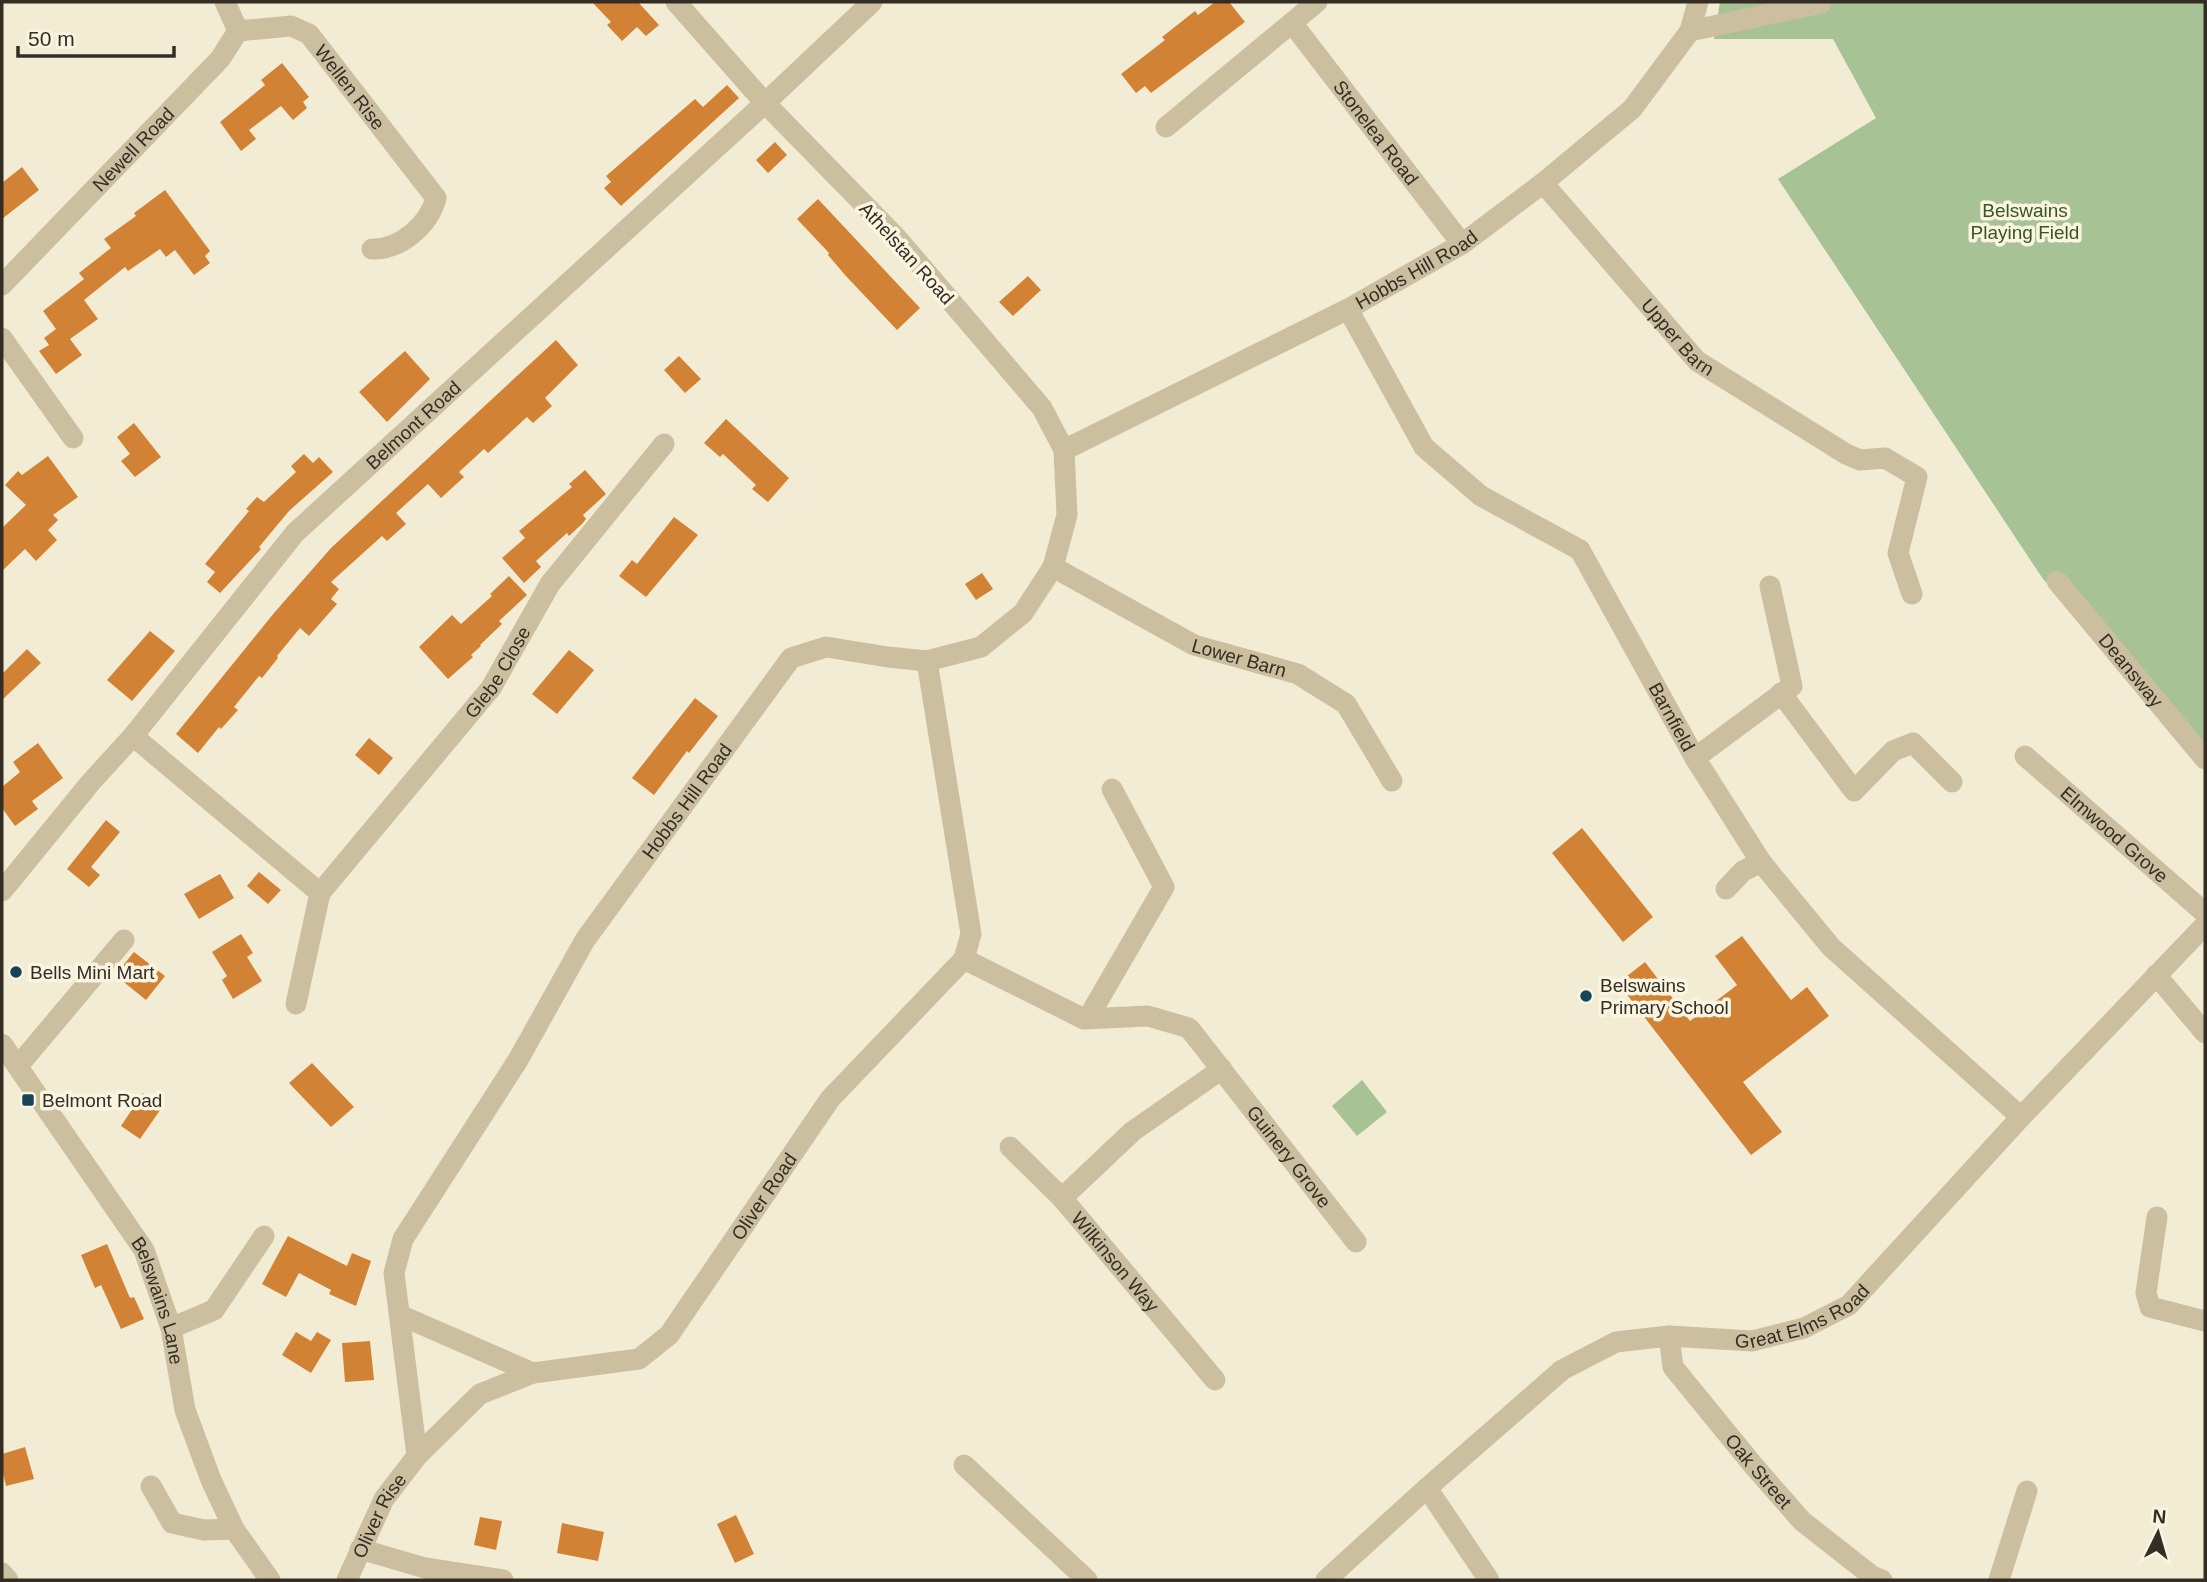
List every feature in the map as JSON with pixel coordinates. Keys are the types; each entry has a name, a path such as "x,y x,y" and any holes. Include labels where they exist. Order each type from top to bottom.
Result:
{"street":[{"path":"225,2 238,31"},
{"name":"Athelstan Road","path":"676,2 765,103 897,237 1042,408"},
{"name":"Belmont Road","path":"2,891 91,782 133,736 295,533 872,2"},
{"path":"1166,127 1317,2"},
{"name":"Hobbs Hill Road","path":"1064,450 1348,309 1462,244 1543,183 1632,109 1690,31 1698,2"},
{"path":"1690,31 1821,4 1819,2"},
{"name":"Stonelea Road","path":"1292,23 1462,244"},
{"name":"Wellen Rise","path":"238,31 291,26 309,34 436,198 433,210 425,222 393,247 372,248"},
{"name":"Newell Road","path":"2,285 220,59 238,31"},
{"name":"Upper Barn","path":"1543,183 1697,361 1846,454 1860,460 1885,458 1917,477 1898,553 1912,594"},
{"name":"Barnfield","path":"1348,309 1424,447 1481,496 1580,550 1695,758 1761,862 1831,947 2021,1117"},
{"path":"2,338 73,438"},
{"name":"Hobbs Hill Road","path":"400,1315 394,1273 403,1239 518,1060 585,940 792,658 826,647 927,661 981,647 1023,614 1053,567 1068,515 1064,450 1042,408"},
{"name":"Glebe Close","path":"296,1004 320,893 491,688 550,584 664,444"},
{"name":"Lower Barn","path":"1053,567 1194,645 1298,674 1346,704 1392,781"},
{"name":"Deansway","path":"2057,581 2205,759"},
{"path":"1695,758 1791,686 1770,586"},
{"path":"927,661 971,934 964,958 1087,1018 1164,887 1112,789"},
{"path":"1781,693 1854,791 1893,751 1913,743 1952,782"},
{"path":"133,736 320,893"},
{"name":"Elmwood Grove","path":"2025,755 2205,913"},
{"path":"1726,889 1743,871 1761,862"},
{"name":"Great Elms Road","path":"1326,1580 1562,1370 1616,1342 1669,1336 1752,1341 1804,1328 1849,1305 2021,1117 2205,925"},
{"path":"18,1066 124,940"},
{"name":"Oliver Road","path":"417,1456 480,1394 533,1373 639,1359 669,1335 830,1099 964,958"},
{"path":"2156,975 2205,1033"},
{"name":"Guinery Grove","path":"1087,1018 1148,1016 1189,1028 1356,1242"},
{"name":"Belswains Lane","path":"2,1044 144,1250 171,1328 185,1410 211,1480 233,1530 270,1580"},
{"path":"1062,1198 1133,1131 1222,1069"},
{"name":"Wilkinson Way","path":"1010,1147 1062,1198 1215,1380"},
{"path":"2157,1217 2146,1293 2150,1307 2205,1321"},
{"path":"171,1328 214,1310 264,1236"},
{"path":"400,1315 533,1373"},
{"path":"400,1315 417,1456"},
{"name":"Oak Street","path":"1669,1336 1673,1367 1802,1521 1872,1576 1882,1580"},
{"name":"Oliver Rise","path":"347,1580 384,1499 417,1456"},
{"path":"964,1465 1087,1580"},
{"path":"151,1486 172,1523 204,1530 233,1530"},
{"path":"1427,1488 1489,1580"},
{"path":"1998,1580 2027,1490"},
{"path":"360,1549 426,1561 503,1580"},
{"path":"2,1573 8,1580"}],"green space":[{"name":"Belswains Playing Field","path":"1720,2 2205,2 2205,752 2043,579 1778,179 1876,118 1833,39 1714,39"},
{"path":"1362,1080 1387,1112 1357,1136 1332,1106"}],"building":[{"path":"592,2 638,2 659,25 646,36 637,27 622,41 607,25 611,22"},
{"path":"1215,2 1229,2 1245,22 1151,93 1145,86 1136,93 1121,74 1165,40 1162,37 1195,11 1198,15"},
{"path":"282,63 309,97 303,102 307,108 293,120 281,106 249,130 256,139 241,151 220,122 265,85 261,80"},
{"path":"727,85 739,98 621,206 604,188 611,182 606,176 695,99 703,107"},
{"path":"775,142 787,155 768,173 756,160"},
{"path":"22,167 39,190 2,219 2,183"},
{"path":"165,190 210,251 205,256 210,263 194,275 175,250 166,257 160,249 128,271 125,267 84,300 98,319 70,339 82,355 56,374 39,351 49,345 44,338 56,329 43,311 84,279 79,273 111,248 104,239 136,216 134,213"},
{"path":"818,199 920,308 897,330 797,219"},
{"path":"1028,276 1041,290 1013,316 999,302"},
{"path":"556,340 578,365 545,398 552,406 533,423 527,417 488,453 484,449 459,472 464,477 441,498 428,484 396,513 406,524 387,541 382,536 331,582 339,589 331,599 337,604 309,636 300,628 262,678 259,676 234,707 238,710 221,729 219,727 198,753 176,734 274,613 331,548"},
{"path":"405,351 430,379 387,422 359,392"},
{"path":"679,356 701,379 685,393 664,370"},
{"path":"726,419 789,478 768,502 752,489 756,485 723,454 720,457 704,443"},
{"path":"134,423 161,457 135,477 121,461 130,454 117,437"},
{"path":"304,454 313,463 319,457 333,472 289,511 259,547 261,549 220,593 207,582 215,572 205,564 249,511 246,509 257,497 264,502 296,472 291,466"},
{"path":"48,456 78,497 53,515 58,520 48,530 57,540 36,561 25,549 2,571 2,528 26,505 5,485 18,471 22,475"},
{"path":"585,470 606,494 583,515 586,519 582,524 569,536 567,533 536,561 541,567 524,583 502,558 525,538 519,531 572,487 569,484"},
{"path":"674,517 698,535 646,597 619,576 632,560 637,564"},
{"path":"982,573 993,589 976,600 965,584"},
{"path":"509,576 527,595 499,621 502,624 471,655 473,657 448,679 419,647 452,615 461,624 492,596 490,594"},
{"path":"150,631 175,651 132,701 107,680"},
{"path":"27,649 41,663 2,700 2,674"},
{"path":"569,650 594,670 557,714 532,694"},
{"path":"695,698 718,716 654,795 632,778"},
{"path":"369,738 393,758 379,775 355,755"},
{"path":"38,743 63,778 32,801 38,809 15,826 2,808 2,787 20,772 13,762"},
{"path":"106,820 120,832 91,867 100,875 89,887 67,869"},
{"path":"1582,828 1653,917 1623,942 1552,853"},
{"path":"259,872 281,890 268,904 247,886"},
{"path":"220,874 234,898 199,919 184,894"},
{"path":"241,934 253,953 247,957 262,981 233,999 222,980 227,976 212,952"},
{"path":"1742,936 1791,1000 1807,987 1829,1016 1743,1082 1782,1132 1751,1155 1618,983 1645,962 1690,1021 1737,985 1715,956"},
{"path":"134,952 165,976 146,1000 115,975"},
{"path":"312,1063 354,1107 331,1127 289,1083"},
{"path":"143,1093 163,1106 140,1139 121,1126"},
{"path":"288,1236 347,1266 352,1253 371,1261 356,1306 329,1294 331,1290 299,1273 286,1297 262,1284"},
{"path":"107,1244 130,1298 134,1297 144,1319 121,1329 101,1285 95,1288 81,1255"},
{"path":"296,1332 311,1341 317,1332 331,1340 311,1373 282,1355"},
{"path":"370,1341 374,1380 345,1382 342,1343"},
{"path":"25,1447 34,1479 6,1486 2,1454"},
{"path":"736,1515 754,1554 735,1563 717,1524"},
{"path":"480,1517 502,1521 496,1550 474,1545"},
{"path":"562,1523 604,1532 598,1561 557,1553"}],"place":[{"name":"Bells Mini Mart","path":"16,972"},
{"name":"Belswains Primary School","path":"1586,996"},
{"name":"Belmont Road","path":"28,1100"}]}
